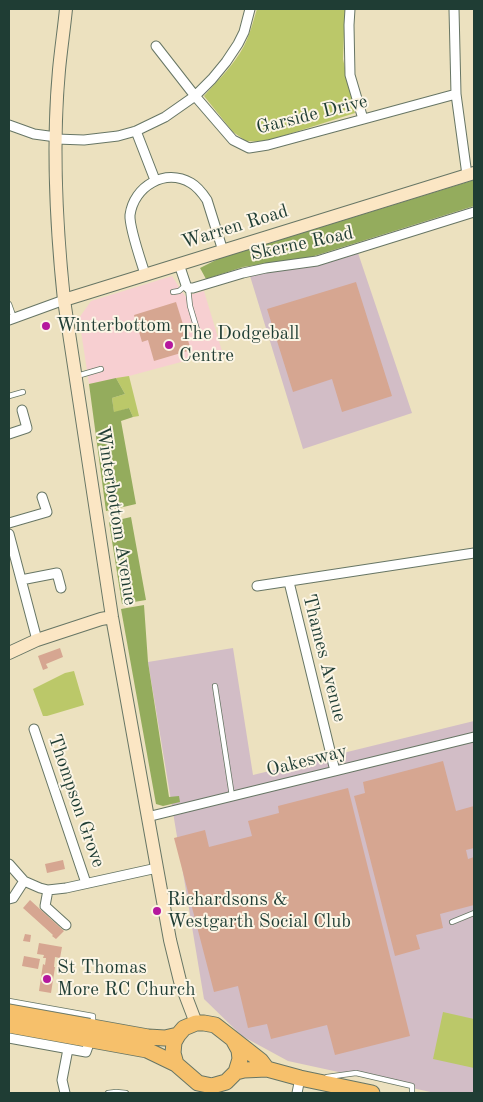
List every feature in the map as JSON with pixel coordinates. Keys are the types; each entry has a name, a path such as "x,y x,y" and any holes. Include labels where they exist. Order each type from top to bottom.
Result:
{"highway":[{"path":"9,1012 146,1050 176,1064 198,1083 213,1090 226,1082 236,1072 240,1059 239,1050 234,1041"},
{"path":"176,1064 173,1053 174,1042 178,1035 184,1028 204,1022 215,1025 260,1061 267,1069 302,1084 372,1093"},
{"path":"9,1025 91,1034 165,1038 178,1035"},
{"path":"236,1072 267,1069"}],"street":[{"name":"Winterbottom Avenue","path":"66,9 59,71 56,138 57,214 64,300 112,617 147,817 170,940 178,972 196,1023"},
{"path":"9,125 34,134 84,140 136,131 165,117 195,96 212,79 238,44 244,32 250,9"},
{"path":"350,9 350,75 362,119"},
{"path":"454,9 456,94 471,174"},
{"name":"Garside Drive","path":"156,46 195,96 233,140 249,148 268,145 456,94"},
{"path":"136,131 155,180"},
{"name":"Warren Road","path":"11,319 145,274 471,174"},
{"path":"145,274 131,224 131,212 135,199 148,184 155,180 174,178 191,183 198,188 207,200 223,251"},
{"name":"Skerne Road","path":"187,286 194,288 243,273 317,261 474,212"},
{"path":"179,264 187,286"},
{"path":"9,434 27,428 22,410"},
{"path":"9,522 47,512 42,497"},
{"path":"9,534 13,564 21,580 37,640"},
{"name":"Thames Avenue","path":"257,586 474,553"},
{"path":"21,580 58,572 61,588"},
{"name":"Thames Avenue","path":"289,582 335,771"},
{"path":"9,653 37,640 112,617"},
{"name":"Thompson Grove","path":"34,729 86,883"},
{"name":"Oakesway","path":"147,817 474,737"},
{"path":"9,864 24,881 48,890 66,888 157,868"},
{"path":"9,899 13,898 24,881"},
{"path":"48,890 45,906 66,925"},
{"path":"9,1038 86,1052 91,1034"},
{"path":"64,1091 62,1080 68,1049"}],"lane":[{"path":"173,292 187,286 190,306 198,333"},
{"path":"9,304 11,319"},
{"path":"76,377 101,369"},
{"path":"9,396 24,392"},
{"path":"215,686 232,796"},
{"path":"452,922 474,912"},
{"path":"9,1001 92,1016 91,1034"},
{"path":"302,1084 356,1073 412,1086 412,1093"},
{"path":"108,1093 126,1093"}],"shaded area":[{"path":"358,253 412,413 303,449 250,276"},
{"path":"172,276 185,296 204,291 222,351 129,376 89,384 79,318 91,301"},
{"path":"233,648 253,775 474,721 474,1093 435,1093 288,1061 242,1036 204,999 148,662"}],"green space":[{"path":"257,9 345,9 343,59 355,113 264,142 246,141 233,132 204,96 240,53 248,37"},
{"path":"474,180 474,206 311,257 243,267 206,279 200,268 218,259"},
{"path":"129,376 139,416 133,417 129,408 114,413 112,398 125,394 116,378"},
{"path":"116,378 125,394 112,398 114,412 129,408 133,417 121,421 136,504 106,511 89,384"},
{"path":"131,517 146,600 122,604 109,522"},
{"path":"144,605 148,662 169,797 179,796 180,802 163,806 156,804 121,609"},
{"path":"74,671 84,705 43,716 33,689 65,673"},
{"path":"443,1012 474,1019 474,1068 433,1059"}],"building":[{"path":"356,282 392,396 342,412 332,379 293,392 267,309"},
{"path":"176,302 191,350 154,361 148,340 142,342 134,315"},
{"path":"60,648 63,657 46,664 48,668 43,670 38,656"},
{"path":"443,761 456,811 474,806 474,848 466,850 468,859 474,857 474,905 440,914 443,928 416,935 420,949 395,956 354,796 365,793 363,782"},
{"path":"348,788 410,1036 335,1055 327,1025 271,1039 267,1024 248,1028 238,986 214,992 174,838 205,830 209,847 252,836 248,821 279,813 278,806"},
{"path":"63,860 65,869 47,873 45,864"},
{"path":"30,900 64,931 56,939 23,908"},
{"path":"25,934 31,935 30,942 23,941"},
{"path":"39,943 62,947 60,958 55,957 51,993 39,991 43,964 45,965 46,958 43,958 44,955 37,954"},
{"path":"24,956 40,959 38,969 22,966"}],"place":[{"name":"Winterbottom","path":"46,326"},
{"name":"The Dodgeball Centre","path":"169,345"},
{"name":"Richardsons & Westgarth Social Club","path":"157,911"},
{"name":"St Thomas More RC Church","path":"47,979"}]}
